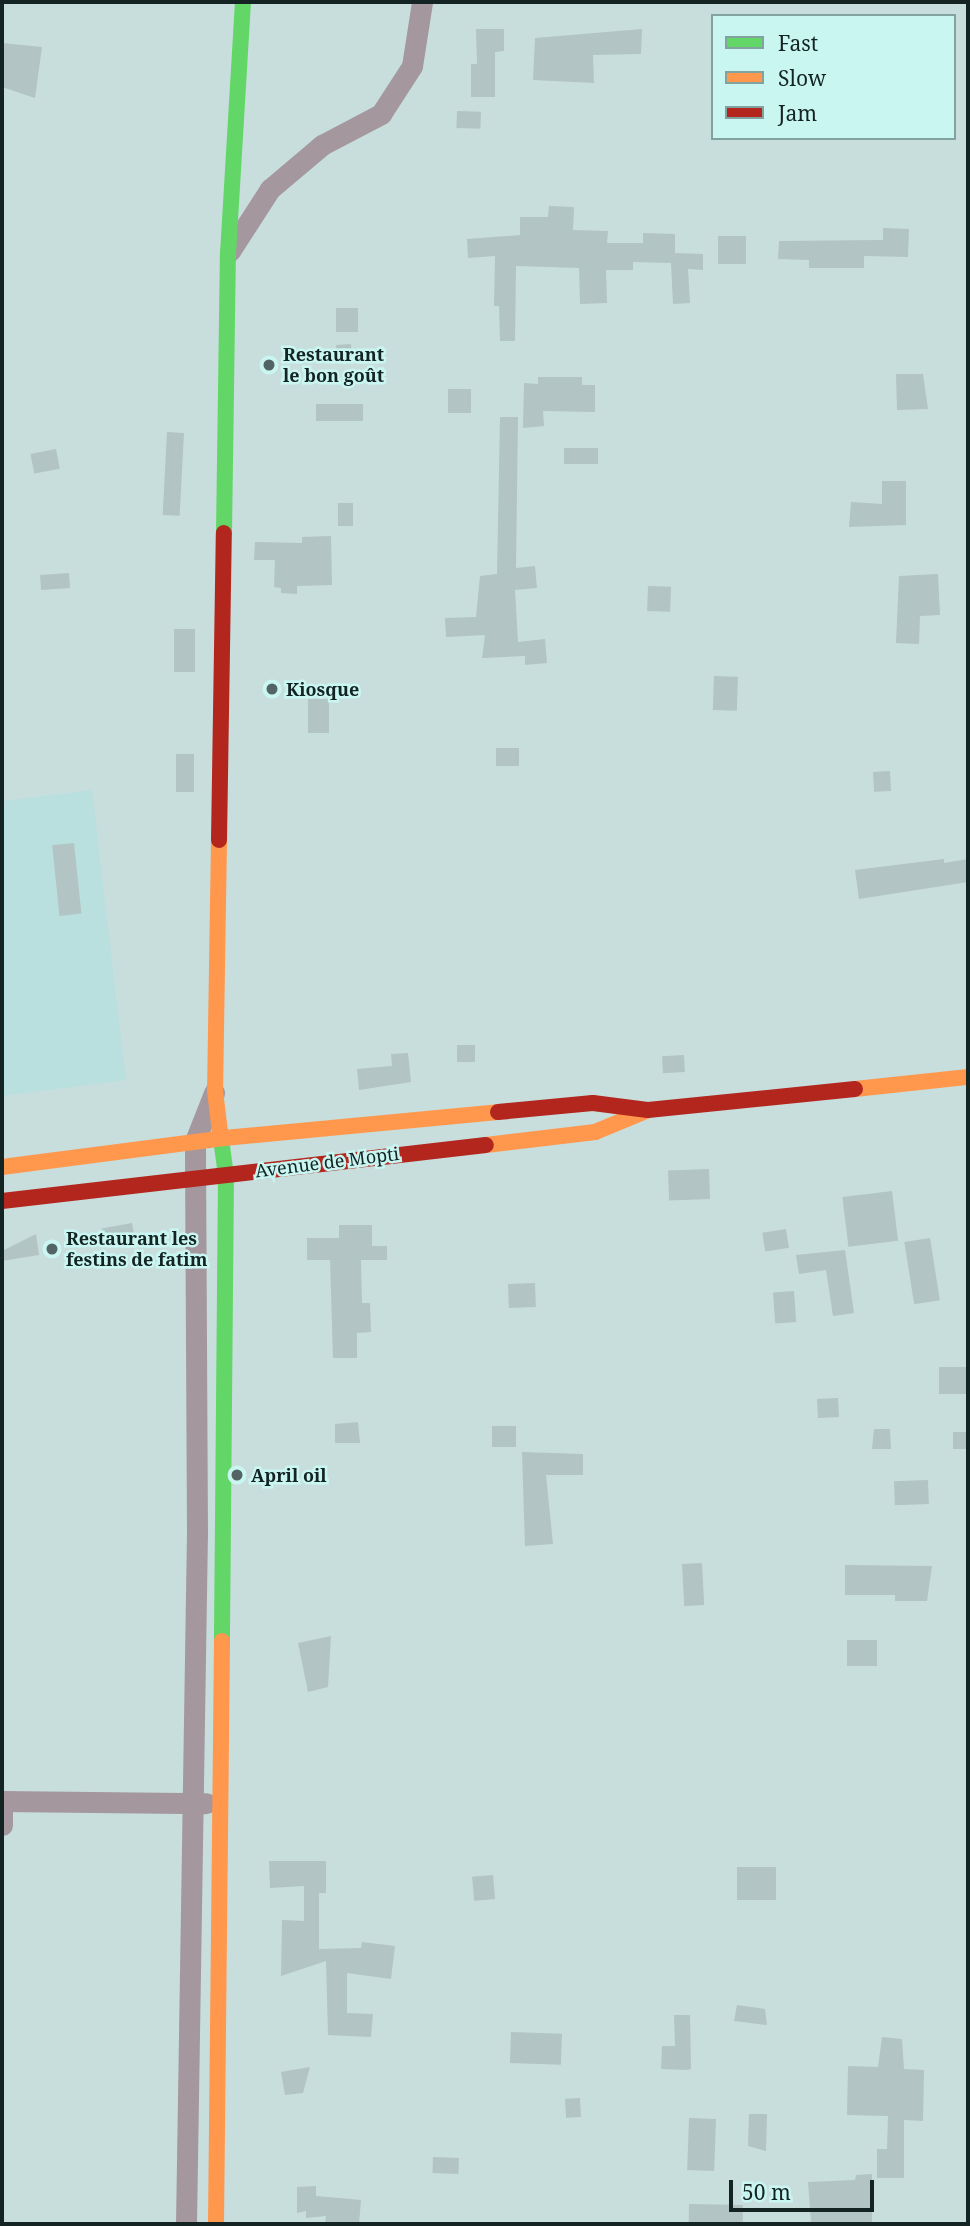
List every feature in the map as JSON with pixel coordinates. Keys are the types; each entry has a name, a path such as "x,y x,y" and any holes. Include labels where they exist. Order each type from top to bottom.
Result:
{"street":[{"path":"216,2224 223,1802 226,1175 215,1091 228,254 243,2"},
{"path":"228,254 270,189 322,145 381,114 412,66 422,2"},
{"name":"Avenue de Mopti","path":"2,1167 195,1141 593,1103 648,1110 968,1077"},
{"path":"186,2224 197,1179 195,1141 215,1091"},
{"name":"Avenue de Mopti","path":"2,1201 596,1132 648,1110"},
{"path":"2,1825 2,1801 191,1804 223,1802"}],"shaded area":[{"path":"92,790 126,1080 2,1096 2,801"}],"building":[{"path":"476,29 504,29 504,51 495,52 495,97 471,97 471,64 477,64"},
{"path":"642,29 641,54 593,55 594,83 533,80 535,38"},
{"path":"2,43 42,47 35,98 2,87"},
{"path":"457,111 481,112 480,129 456,128"},
{"path":"549,206 574,207 573,230 608,231 607,243 643,243 643,233 675,234 675,253 703,254 703,270 688,269 690,303 673,304 671,263 633,262 633,270 606,270 607,303 580,304 579,268 516,266 515,341 500,341 499,306 494,306 495,256 468,258 467,239 520,235 520,217 548,217"},
{"path":"883,228 909,229 908,257 864,256 864,268 809,268 809,260 778,259 779,241 883,240"},
{"path":"718,236 746,236 746,264 718,264"},
{"path":"336,308 358,308 358,332 336,332"},
{"path":"351,344 352,360 337,361 336,345"},
{"path":"896,374 923,374 928,409 897,410"},
{"path":"538,377 582,377 582,385 595,385 595,412 543,411 544,426 523,428 524,383 538,384"},
{"path":"448,389 471,389 471,413 448,413"},
{"path":"316,404 363,404 363,421 316,421"},
{"path":"500,417 518,417 516,568 535,566 537,588 515,590 518,642 545,639 547,663 525,665 525,656 482,658 485,635 446,637 445,618 476,617 480,576 497,574"},
{"path":"167,432 184,433 180,516 163,515"},
{"path":"564,448 598,448 598,464 564,464"},
{"path":"56,449 60,469 34,474 30,454"},
{"path":"882,481 906,481 906,525 849,527 851,502 882,504"},
{"path":"338,503 353,503 353,526 338,526"},
{"path":"331,536 332,585 297,586 297,594 281,593 281,588 274,587 275,560 254,560 255,542 302,543 302,537"},
{"path":"69,573 70,588 41,590 40,575"},
{"path":"938,574 940,615 920,616 919,644 896,643 899,576"},
{"path":"648,586 671,587 670,612 647,611"},
{"path":"174,629 195,629 195,672 174,672"},
{"path":"714,676 738,677 737,711 713,710"},
{"path":"308,699 329,699 329,733 308,733"},
{"path":"496,748 519,748 519,766 496,766"},
{"path":"176,754 194,754 194,792 176,792"},
{"path":"890,771 891,791 874,792 873,772"},
{"path":"74,843 81,914 60,916 52,845"},
{"path":"944,859 944,863 968,859 968,882 859,899 855,870"},
{"path":"457,1045 475,1045 475,1062 457,1062"},
{"path":"408,1053 411,1082 359,1090 357,1069 392,1066 391,1054"},
{"path":"684,1055 685,1072 663,1073 662,1056"},
{"path":"709,1169 710,1199 669,1200 668,1170"},
{"path":"892,1191 898,1241 848,1247 842,1197"},
{"path":"132,1223 135,1240 104,1245 101,1228"},
{"path":"339,1225 372,1225 372,1246 387,1246 387,1260 361,1260 362,1303 370,1303 371,1332 357,1333 357,1358 333,1358 330,1260 307,1260 307,1238 339,1238"},
{"path":"786,1229 789,1248 765,1252 762,1233"},
{"path":"36,1234 39,1255 2,1261 2,1251"},
{"path":"930,1238 940,1300 914,1304 904,1242"},
{"path":"845,1250 854,1313 833,1316 826,1270 799,1274 796,1255"},
{"path":"535,1283 536,1307 509,1308 508,1284"},
{"path":"794,1291 796,1322 775,1323 773,1292"},
{"path":"939,1367 967,1367 967,1394 939,1394"},
{"path":"838,1398 839,1417 818,1418 817,1399"},
{"path":"358,1422 360,1443 335,1443 335,1424"},
{"path":"492,1426 516,1426 516,1447 492,1447"},
{"path":"874,1429 890,1429 891,1449 872,1449"},
{"path":"953,1432 968,1432 968,1449 953,1449"},
{"path":"522,1452 583,1454 583,1475 546,1475 553,1544 525,1546"},
{"path":"928,1480 929,1504 895,1505 894,1481"},
{"path":"702,1563 704,1605 684,1606 682,1564"},
{"path":"845,1565 932,1566 927,1601 895,1601 895,1595 845,1595"},
{"path":"331,1636 328,1687 308,1692 298,1643"},
{"path":"847,1640 877,1640 877,1666 847,1666"},
{"path":"269,1861 326,1861 326,1893 319,1893 319,1949 361,1948 362,1942 395,1946 391,1979 347,1973 347,2013 373,2014 371,2037 328,2035 326,1961 281,1976 282,1920 304,1921 304,1886 270,1888"},
{"path":"737,1867 776,1867 776,1900 737,1900"},
{"path":"493,1875 495,1899 474,1901 472,1877"},
{"path":"737,2005 765,2009 767,2025 734,2021"},
{"path":"674,2015 690,2015 691,2069 661,2069 662,2046 675,2046"},
{"path":"511,2032 562,2034 561,2065 510,2063"},
{"path":"882,2037 902,2039 904,2069 924,2070 923,2121 904,2120 904,2178 877,2178 877,2149 887,2149 888,2116 847,2115 848,2066 878,2067"},
{"path":"310,2067 303,2093 285,2095 281,2072"},
{"path":"580,2098 581,2117 566,2118 565,2099"},
{"path":"749,2114 767,2114 766,2151 748,2146"},
{"path":"689,2118 716,2119 714,2171 687,2170"},
{"path":"433,2157 459,2158 458,2174 432,2173"},
{"path":"872,2174 872,2222 811,2222 808,2182 855,2180 856,2175"},
{"path":"316,2186 316,2196 361,2200 359,2224 325,2224 326,2216 306,2218 306,2211 297,2213 297,2187"},
{"path":"689,2204 743,2205 743,2224 689,2223"}],"traffic: fast":[{"path":"224,533 228,254 243,2"},
{"path":"220,1132 226,1175 222,1641"}],"traffic: slow":[{"path":"219,840 215,1091 220,1132"},
{"path":"855,1089 968,1077"},
{"path":"486,1145 595,1132 646,1111"},
{"path":"2,1167 224,1138 498,1112"},
{"path":"216,2224 222,1641"}],"traffic: jam":[{"path":"219,840 224,533"},
{"path":"498,1112 593,1103 648,1110 855,1089"},
{"path":"2,1201 486,1145"}],"place":[{"name":"Restaurant le bon goût","path":"269,365"},
{"name":"Kiosque","path":"272,689"},
{"name":"Restaurant les festins de fatim","path":"52,1249"},
{"name":"April oil","path":"237,1475"}]}
